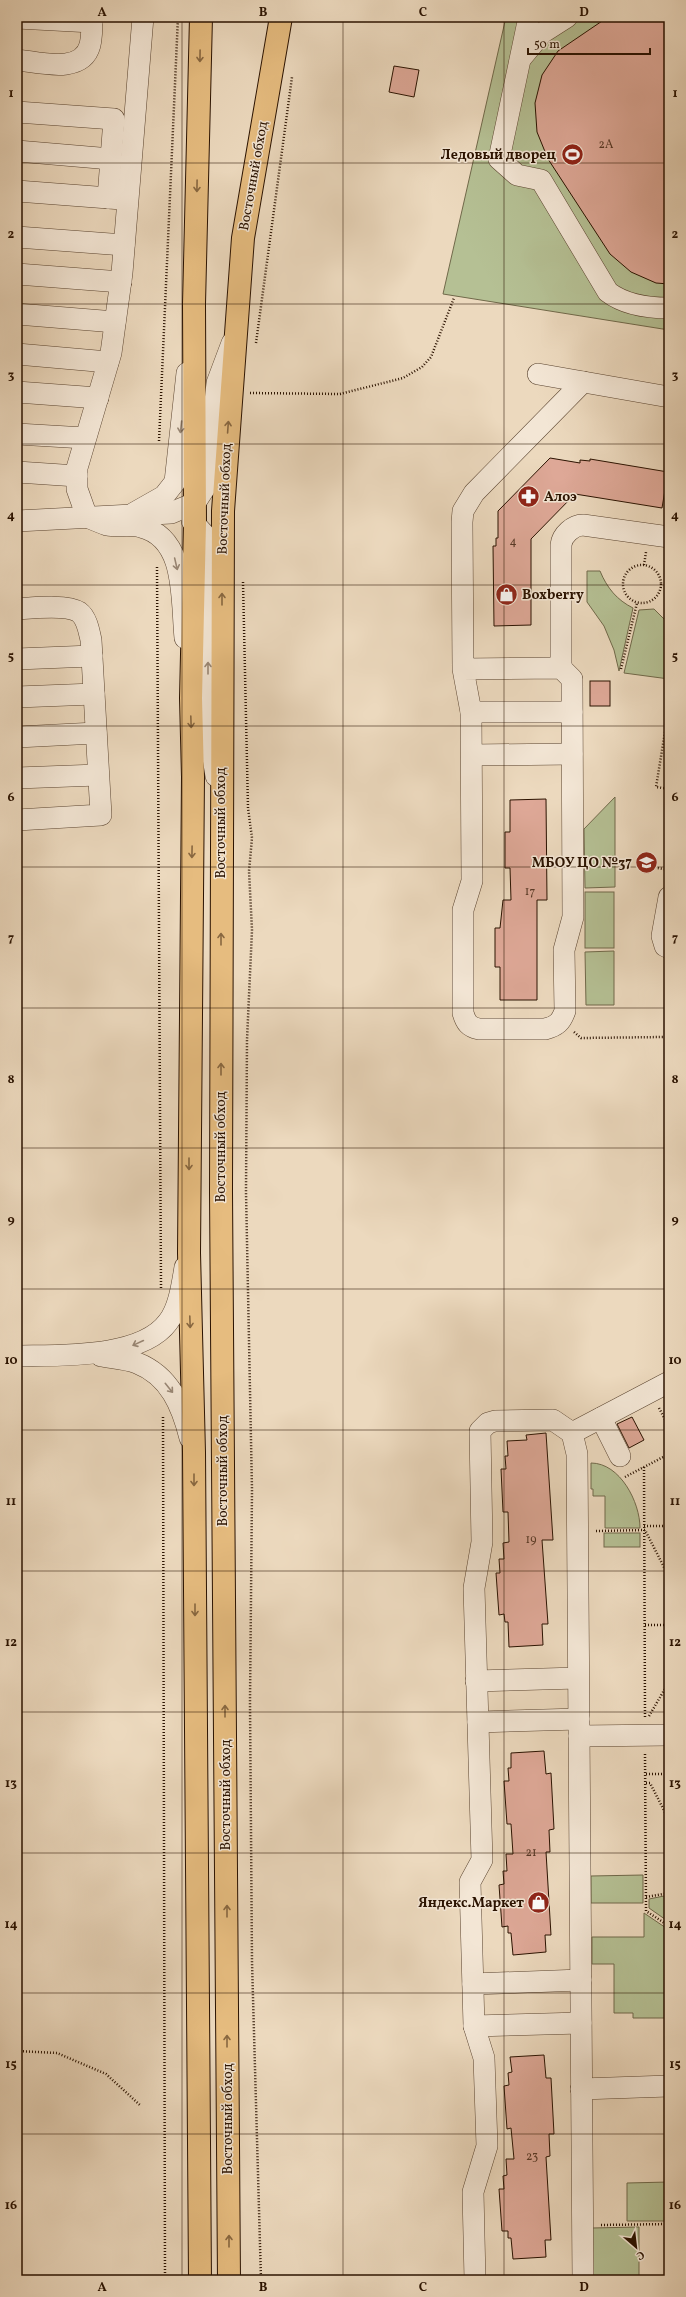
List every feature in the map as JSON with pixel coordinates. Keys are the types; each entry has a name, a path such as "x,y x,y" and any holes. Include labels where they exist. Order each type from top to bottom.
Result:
{"main road":[{"name":"Восточный обход","path":"200,2280 194,1452 189,1253 193,776 190,698 195,513 194,304 201,17"},
{"name":"Восточный обход","path":"229,2280 221,1192 223,511 243,238 280,17"}],"street":[{"path":"118,199 135,128 143,17"},
{"path":"529,17 499,159 517,175 541,180 608,292 618,300 631,304 669,308"},
{"path":"520,58 542,33 567,17"},
{"path":"17,18 92,20 90,46 83,58 75,64 17,60"},
{"path":"17,112 114,119 111,159 124,245 121,282 108,362 77,468 77,489 87,517 108,525 140,526 156,532 170,547 179,578 190,698"},
{"path":"17,151 111,159"},
{"path":"17,191 118,199"},
{"path":"17,236 124,245"},
{"path":"17,274 121,282"},
{"path":"130,515 164,496 175,482 194,304"},
{"path":"17,314 115,322"},
{"path":"221,804 208,727 208,614 206,548 204,534 195,513 206,486 217,383 235,335"},
{"path":"17,354 108,362"},
{"path":"538,374 669,398"},
{"path":"583,382 474,493 463,511 463,669 472,712 472,881 463,910 463,1013 466,1021 471,1027 479,1029 545,1029 555,1026 562,1020 565,1011 564,950 574,917 572,679 561,668 561,545 565,535 575,526 583,525 669,537"},
{"path":"17,392 98,398"},
{"path":"17,434 85,438"},
{"path":"17,472 77,476"},
{"path":"17,521 195,513"},
{"path":"17,609 47,608 79,612 87,623 92,656 101,815 17,820"},
{"path":"17,659 92,656"},
{"path":"463,669 561,668"},
{"path":"17,697 94,694"},
{"path":"472,712 572,712"},
{"path":"17,737 96,733"},
{"path":"472,755 572,754"},
{"path":"17,778 98,775"},
{"path":"669,897 662,936 665,946 669,948"},
{"path":"17,1356 84,1354 132,1346 152,1336 168,1322 178,1298 189,1253"},
{"path":"84,1354 136,1363 158,1374 172,1391 184,1415 194,1452"},
{"path":"572,1433 669,1382"},
{"path":"600,1418 620,1456"},
{"path":"475,2280 473,2192 487,2146 484,2058 474,2026 470,1882 482,1860 474,1588 482,1542 480,1431 488,1423 495,1421 553,1420 572,1433 577,1454 583,2280"},
{"path":"476,1680 578,1678"},
{"path":"478,1722 579,1727 645,1735 669,1735"},
{"path":"472,1984 581,1980"},
{"path":"474,2026 581,2023"},
{"path":"581,2089 669,2086"}],"path":[{"path":"159,447 178,17"},
{"path":"256,347 293,70"},
{"path":"249,393 340,394 403,378 422,367 431,357 454,298"},
{"path":"248,401 250,385"},
{"path":"156,564 161,1291"},
{"path":"644,565 657,572 661,586 654,599 647,603 637,603 627,596 622,582 630,569 644,565"},
{"path":"243,579 248,808 252,838 250,871 252,930 247,1040 246,1192 252,1490 250,1710 252,1962 261,2280"},
{"path":"621,669 637,603"},
{"path":"666,726 656,786 669,789"},
{"path":"646,866 669,870"},
{"path":"562,1020 581,1038 664,1037 669,1034"},
{"path":"162,1412 165,2280"},
{"path":"624,1477 669,1454"},
{"path":"644,1467 645,1724 669,1682"},
{"path":"644,1526 669,1526"},
{"path":"577,1531 644,1530"},
{"path":"644,1530 669,1577"},
{"path":"645,1625 669,1625"},
{"path":"645,1735 646,1911 669,1926"},
{"path":"646,1774 669,1774"},
{"path":"646,1783 650,1783 669,1820"},
{"path":"646,1898 669,1893"},
{"path":"17,2051 57,2053 106,2074 141,2106"},
{"path":"582,2225 669,2224"}],"green space":[{"name":"Ледовый дворец","path":"506,17 669,17 669,330 443,294"},
{"path":"587,571 600,571 613,593 633,608 619,671 614,650 604,626 587,602"},
{"path":"654,609 669,624 669,679 624,673 639,610"},
{"path":"615,797 615,887 585,888 584,829"},
{"path":"585,892 614,892 614,948 585,948"},
{"path":"614,951 614,1005 586,1005 585,952"},
{"path":"591,1463 601,1465 611,1470 626,1486 636,1507 640,1528 605,1528 605,1496 593,1496 593,1489 591,1489"},
{"path":"604,1533 640,1533 640,1547 604,1547"},
{"path":"643,1875 643,1903 591,1903 591,1876"},
{"path":"669,1895 669,1922 649,1908 649,1899"},
{"path":"644,1913 669,1930 669,2018 633,2018 633,2013 614,2013 614,1964 592,1964 592,1937 644,1937"},
{"path":"669,2182 669,2221 627,2221 627,2183"},
{"path":"639,2227 639,2277 593,2277 592,2228"}],"building":[{"name":"Ледовый дворец","path":"608,17 669,17 669,284 656,283 631,272 610,254 548,159 537,132 535,103 542,75 558,51"},
{"path":"394,66 419,70 414,97 389,92"},
{"path":"550,458 580,463 580,460 590,461 590,459 668,472 662,508 575,494 531,539 531,625 494,626 493,546 496,546 496,538 498,538 498,511"},
{"path":"590,681 610,681 610,706 590,706"},
{"path":"546,799 547,900 537,900 537,1000 500,1000 500,967 495,967 495,928 500,928 503,900 511,900 510,868 505,868 505,832 510,832 510,800"},
{"path":"632,1417 644,1440 629,1448 617,1424"},
{"path":"546,1433 553,1540 542,1540 548,1624 542,1624 543,1645 509,1647 508,1622 505,1622 504,1614 499,1615 496,1573 500,1573 499,1559 504,1559 503,1543 509,1542 508,1512 503,1512 501,1469 506,1469 505,1456 508,1456 507,1441 527,1440 526,1435"},
{"path":"544,1751 546,1774 551,1773 554,1829 549,1830 550,1852 546,1852 551,1935 545,1935 546,1952 513,1955 511,1933 508,1933 508,1926 502,1927 499,1885 504,1884 503,1871 507,1871 506,1854 513,1854 511,1824 507,1824 504,1781 509,1781 508,1768 511,1768 511,1753"},
{"path":"544,2055 546,2078 551,2078 554,2134 549,2134 550,2156 546,2157 551,2240 545,2240 546,2257 513,2259 511,2238 508,2238 508,2231 502,2231 499,2189 504,2189 503,2176 507,2175 506,2159 514,2159 511,2128 507,2129 504,2086 509,2085 508,2073 512,2072 510,2057"}],"place":[{"name":"Ледовый дворец","path":"572,155"},
{"name":"Алоэ","path":"528,497"},
{"name":"Boxberry","path":"507,595"},
{"name":"МБОУ ЦО №37","path":"647,863"},
{"name":"Яндекс.Маркет","path":"539,1903"}]}
